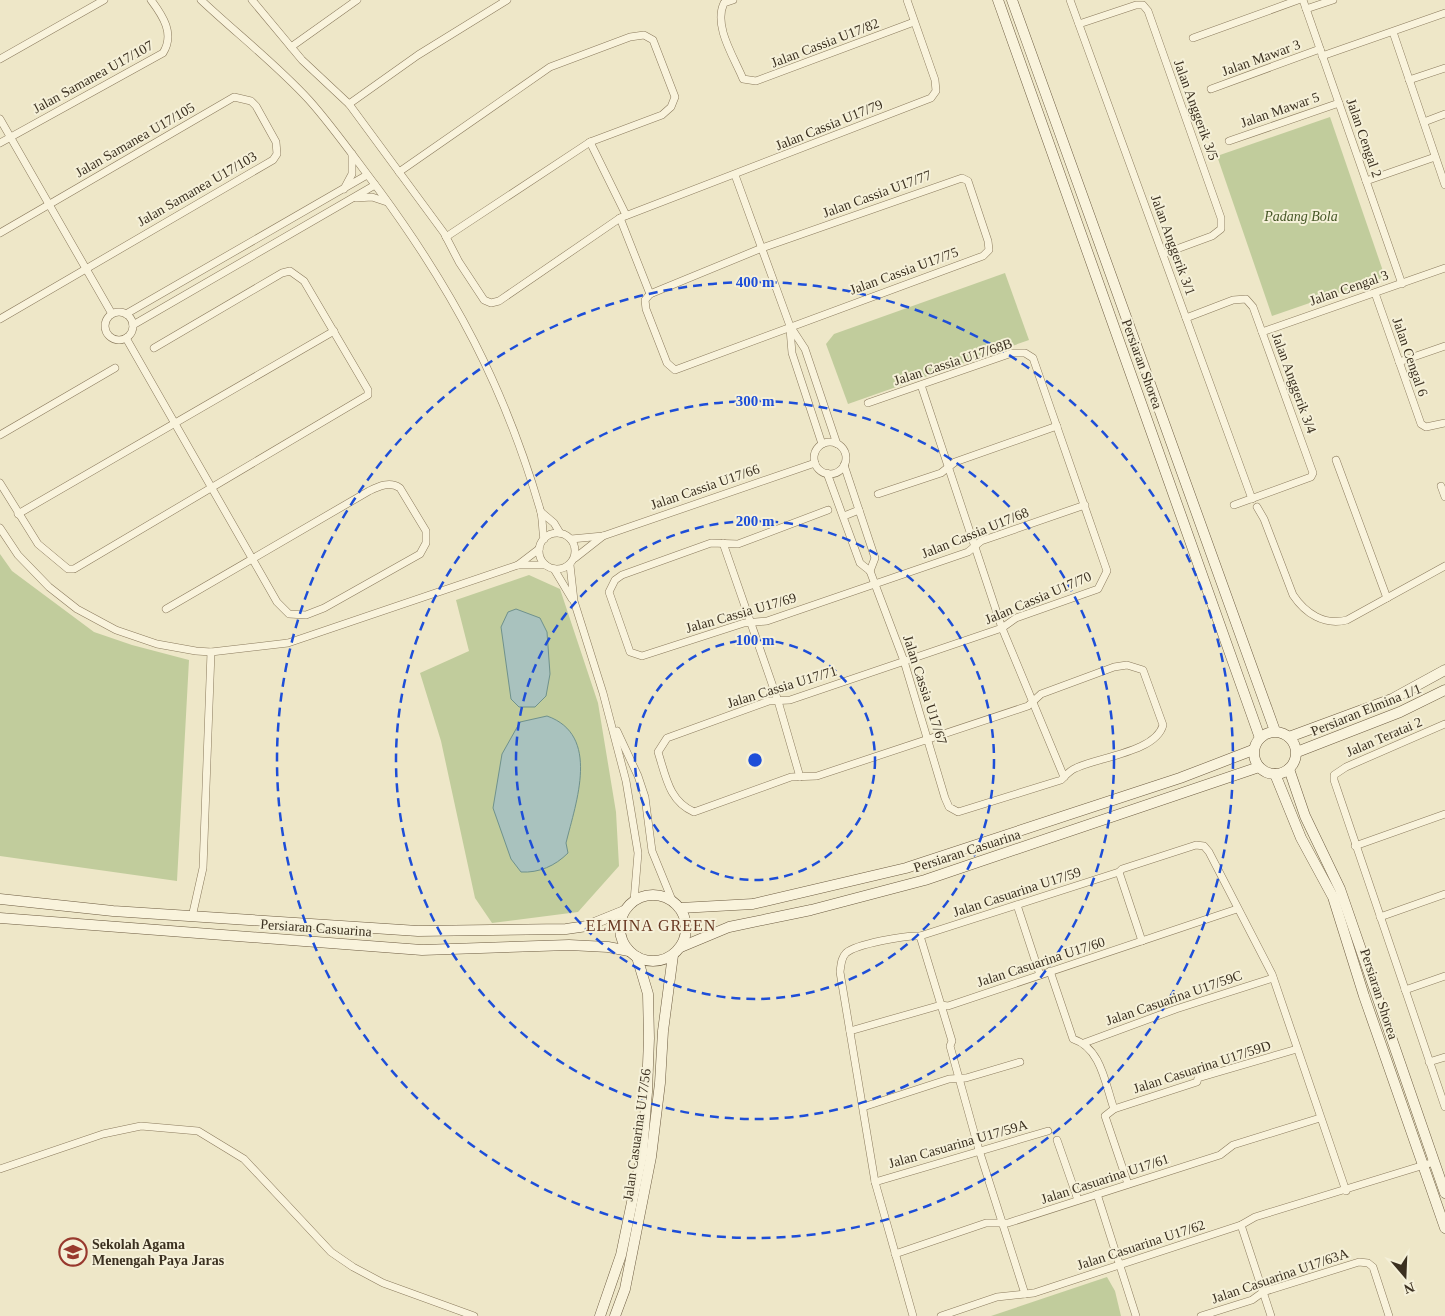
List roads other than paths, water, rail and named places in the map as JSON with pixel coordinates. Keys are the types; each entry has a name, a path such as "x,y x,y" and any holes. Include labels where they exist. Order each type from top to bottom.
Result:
{"street":[{"path":"0,59 104,0"},
{"name":"Jalan Samanea U17/107","path":"0,143 163,53 168,44 169,34 165,21 150,0"},
{"path":"0,528 18,555 50,587 77,608 116,630 157,644 211,652 288,643 518,565 539,549 544,538 541,512 514,430 492,375 468,327 434,270 375,185 309,100 200,0"},
{"path":"252,0 292,47 349,104 446,237 590,142 662,115 671,107 675,97 654,40 644,35 630,37 550,67 399,172"},
{"path":"292,47 357,0"},
{"path":"349,104 418,55 507,0"},
{"name":"Jalan Cassia U17/82","path":"733,0 724,3 720,12 719,22 743,80 756,81 766,79 914,22"},
{"path":"907,0 914,22"},
{"name":"Persiaran Shorea","path":"998,0 1260,738"},
{"name":"Persiaran Shorea","path":"1012,0 1275,731"},
{"name":"Jalan Anggerik 3/1","path":"1070,0 1252,499"},
{"path":"1192,38 1298,0"},
{"name":"Jalan Cengal 2","path":"1303,0 1402,284"},
{"path":"1306,10 1333,0"},
{"name":"Jalan Anggerik 3/5","path":"1079,24 1136,5 1143,5 1148,11 1222,218 1221,229 1212,236 1163,254"},
{"name":"Jalan Mawar 3","path":"1211,89 1445,14"},
{"name":"Jalan Cassia U17/79","path":"446,237 459,262 484,300 491,303 499,301 623,217 679,194 736,175 931,98 936,90 935,80 914,22"},
{"path":"1393,32 1445,185"},
{"path":"1409,80 1445,68"},
{"name":"Jalan Samanea U17/105","path":"0,233 234,97"},
{"name":"Jalan Samanea U17/103","path":"86,269 273,160 277,154 276,142 256,106 251,101 234,97"},
{"name":"Jalan Mawar 5","path":"1229,141 1339,103"},
{"path":"1424,122 1445,114"},
{"path":"0,119 112,314"},
{"path":"590,142 623,217 648,297 646,309 671,368 675,370 790,326"},
{"path":"342,191 352,174 352,154"},
{"path":"1366,181 1435,157"},
{"path":"112,314 126,314 367,175"},
{"path":"736,175 790,326 805,349 837,444 844,451 844,465 837,472 827,473 816,463 816,452 822,444"},
{"name":"Jalan Cassia U17/77","path":"648,297 762,248 962,178 968,181 979,213"},
{"path":"133,325 375,185"},
{"path":"348,200 362,196 387,202"},
{"name":"Jalan Cassia U17/75","path":"790,326 983,256 989,250 979,213"},
{"name":"Jalan Cengal 3","path":"1262,332 1445,268"},
{"path":"0,319 86,269"},
{"path":"0,483 18,514 43,550 68,569 74,569 368,395 368,390 304,281 290,271 282,273 154,348"},
{"name":"Jalan Cengal 6","path":"1375,293 1422,424 1426,427 1445,423"},
{"name":"Jalan Anggerik 3/4","path":"1186,318 1233,300 1246,299 1253,307 1313,473 1311,477 1252,499"},
{"path":"112,314 105,326 107,335 115,340 126,338 131,334 133,325 126,314"},
{"path":"790,326 792,353 822,444"},
{"path":"18,514 334,332"},
{"path":"126,338 213,488 253,559 277,602 289,614 306,615 324,608 420,554 426,543 426,531 400,488 395,485 381,485 253,559 166,609"},
{"path":"1399,362 1445,346"},
{"name":"Jalan Cassia U17/68B","path":"868,403 1012,353 1025,353 1033,358 1085,505"},
{"path":"0,435 115,368"},
{"path":"828,510 738,544 723,544 778,701 800,777 817,776 1028,706 1032,702 1041,694 1114,667 1127,665 1143,670 1163,725 1161,732 1151,743 1074,768 1064,777 1032,702 1002,628 921,385"},
{"path":"878,494 941,474 954,462 1057,426"},
{"path":"822,444 837,444"},
{"path":"1336,460 1387,598"},
{"name":"Jalan Cassia U17/66","path":"571,539 603,536 816,463"},
{"name":"Jalan Cassia U17/67","path":"844,465 874,558 870,571"},
{"name":"Jalan Cassia U17/67","path":"827,473 860,563 870,571 904,661 949,807 958,812 1061,780 1064,777"},
{"path":"1442,486 1445,497"},
{"path":"1234,505 1252,499"},
{"name":"Jalan Cassia U17/68","path":"875,584 968,552 981,542 1085,505"},
{"name":"Jalan Cassia U17/70","path":"904,661 1002,628 1016,618 1098,589 1105,579 1107,571 1085,505"},
{"path":"1257,507 1264,519 1293,595 1298,603 1314,617 1340,622 1347,620 1445,566"},
{"path":"844,516 859,510"},
{"path":"541,512 554,523 560,533 571,539 575,548 572,561 574,601 610,717 626,781 638,854 634,901"},
{"path":"544,538 560,533"},
{"name":"Jalan Cassia U17/66","path":"572,561 603,536"},
{"name":"Jalan Cassia U17/69","path":"723,544 711,543 622,575 615,580 609,592 630,652 642,656 751,623 767,621 875,584"},
{"path":"539,549 541,561 554,569 565,568 572,561"},
{"path":"518,565 545,565"},
{"path":"554,569 574,601"},
{"path":"192,917 203,868 211,652"},
{"name":"Jalan Cassia U17/71","path":"800,777 791,777 694,812 680,806 672,793 658,752 666,738 769,701 790,700 904,661"},
{"name":"Persiaran Elmina 1/1","path":"1289,736 1392,699 1445,670"},
{"name":"Persiaran Elmina 1/1","path":"1297,752 1445,692"},
{"path":"610,717 638,776 645,796 652,851 672,900 680,908 687,927 681,947 673,955 655,961 633,954 624,945 619,928 624,911 634,901 653,895 672,900"},
{"name":"Jalan Teratai 2","path":"1355,846 1335,786 1334,775 1346,767 1445,724"},
{"path":"1275,731 1289,736 1295,744 1297,752 1295,761 1289,769 1275,774 1259,767 1254,750 1260,738 1275,731"},
{"name":"Persiaran Casuarina","path":"680,908 753,904 906,868 1180,778 1254,750"},
{"name":"Persiaran Casuarina","path":"681,947 729,927 811,910 925,880 1259,767"},
{"name":"Persiaran Shorea","path":"1289,769 1305,816 1340,889 1445,1194"},
{"name":"Persiaran Shorea","path":"1275,774 1301,838 1333,897 1364,996 1445,1228"},
{"path":"1445,814 1355,846 1445,1107"},
{"name":"Jalan Casuarina U17/59","path":"913,1316 875,1182 840,972 844,957 851,950 906,935 920,936 1119,872 1122,869 1196,845 1204,846 1273,978 1346,1191"},
{"path":"1119,872 1142,941"},
{"path":"1380,917 1445,894"},
{"name":"Persiaran Casuarina","path":"0,899 192,917 418,931 566,929 587,926 624,911"},
{"path":"1017,905 1040,975"},
{"name":"Jalan Casuarina U17/60","path":"850,1032 941,1005 948,1006 1237,908"},
{"name":"Persiaran Casuarina","path":"0,918 422,950 569,945 608,947 633,954"},
{"path":"920,936 952,1041 950,1046 979,1150 1025,1294"},
{"name":"Jalan Casuarina U17/56","path":"600,1316 622,1255 642,1154 647,1092 648,994 633,954"},
{"name":"Jalan Casuarina U17/56","path":"615,1316 624,1289 651,1157 660,1083 663,1032 673,955"},
{"path":"1050,971 1073,1039 1084,1043 1094,1053 1114,1109 1105,1116 1128,1184"},
{"path":"1405,990 1445,976"},
{"name":"Jalan Casuarina U17/59C","path":"1084,1043 1176,1008 1273,978"},
{"name":"Jalan Casuarina U17/59D","path":"1114,1109 1197,1082 1198,1078 1297,1049"},
{"path":"1429,1062 1445,1056"},
{"path":"863,1107 949,1079 960,1078 1020,1062"},
{"name":"Jalan Casuarina U17/61","path":"895,1254 986,1223 1003,1224 1220,1155 1233,1145 1320,1118"},
{"path":"0,1169 103,1134 141,1126 198,1131 244,1158 331,1252 353,1268 384,1283 474,1316"},
{"name":"Jalan Casuarina U17/59A","path":"875,1182 1048,1131"},
{"path":"1058,1140 1078,1200"},
{"name":"Jalan Casuarina U17/62","path":"941,1316 997,1297 1025,1294 1120,1266 1241,1225 1255,1217 1346,1191 1434,1162"},
{"path":"1097,1194 1136,1316"},
{"path":"1241,1225 1271,1316"},
{"name":"Jalan Casuarina U17/63A","path":"1201,1316 1252,1300 1263,1292 1359,1262 1368,1263 1373,1267 1389,1316"}],"water":[{"path":"516,609 540,618 547,632 550,674 546,696 535,707 519,707 511,699 501,627 508,612"},
{"path":"547,716 564,725 574,738 579,754 579,790 566,843 568,853 558,862 546,868 521,872 511,859 493,808 502,754 520,722"}],"place":[{"name":"Sekolah Agama Menengah Paya Jaras","path":"73,1252"}],"district":[{"name":"ELMINA GREEN","path":"651,925"}],"park label":[{"name":"Padang Bola","path":"1301,216"}]}
